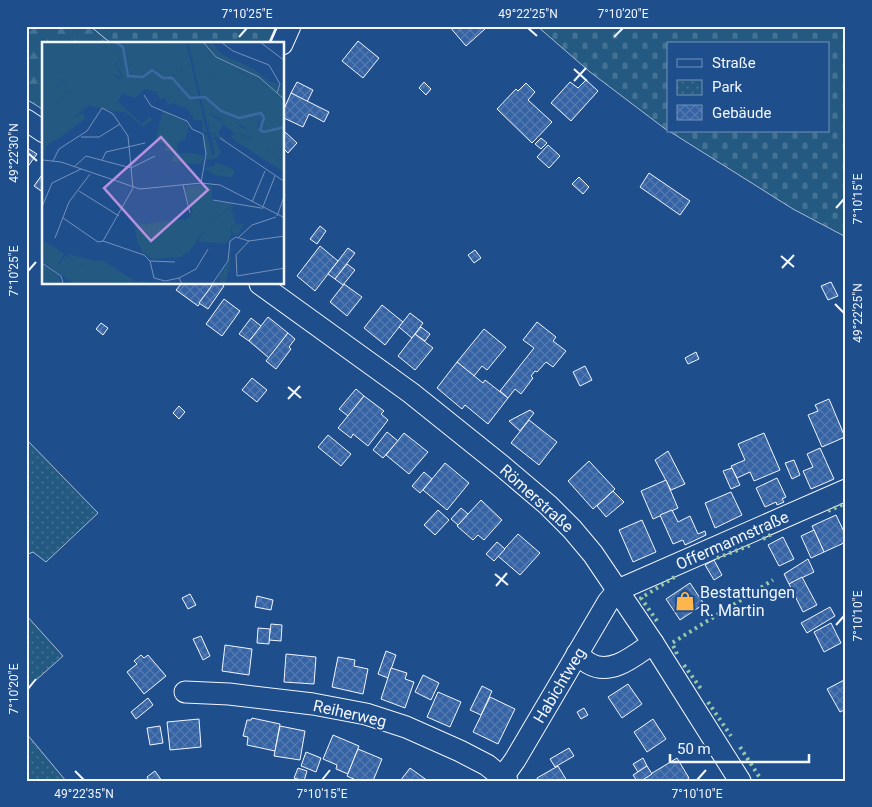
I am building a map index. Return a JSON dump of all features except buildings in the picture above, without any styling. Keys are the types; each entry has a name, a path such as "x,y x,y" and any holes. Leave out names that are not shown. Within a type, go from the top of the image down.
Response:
{"street":[{"path":"283,42 290,26"},
{"path":"26,120 42,131"},
{"name":"Römerstraße","path":"261,285 411,393 548,505 572,529 618,590 740,781"},
{"name":"Offermannstraße","path":"618,590 846,490"},
{"name":"Habichtweg","path":"503,779 608,602 618,590"},
{"path":"577,654 590,664 605,668 619,665 653,643"},
{"name":"Reiherweg","path":"185,692 229,694 313,704 366,714 406,727 460,751 487,765 503,779"}],"green space":[{"path":"26,26 90,26 110,42 42,42 42,109 26,99"},
{"path":"90,26 277,26 270,42 110,42"},
{"path":"537,26 846,26 846,237 793,209 671,132 830,132 830,42 667,42 667,130 590,72"},
{"path":"26,439 98,513 46,562 33,552 26,555"},
{"path":"26,615 63,656 26,689 26,650 29,648 26,644"},
{"path":"26,733 66,781 26,781"}],"hedge":[{"path":"828,511 846,503"},
{"path":"763,539 772,534"},
{"path":"717,558 751,545"},
{"path":"657,621 641,598 676,576"},
{"path":"677,654 672,643 773,580"},
{"path":"684,665 701,689"},
{"path":"708,702 731,736"},
{"path":"740,747 762,781"}],"wall":[{"path":"270,42 277,26"}],"place":[{"name":"Bestattungen R. Martin","path":"685,601"}]}
